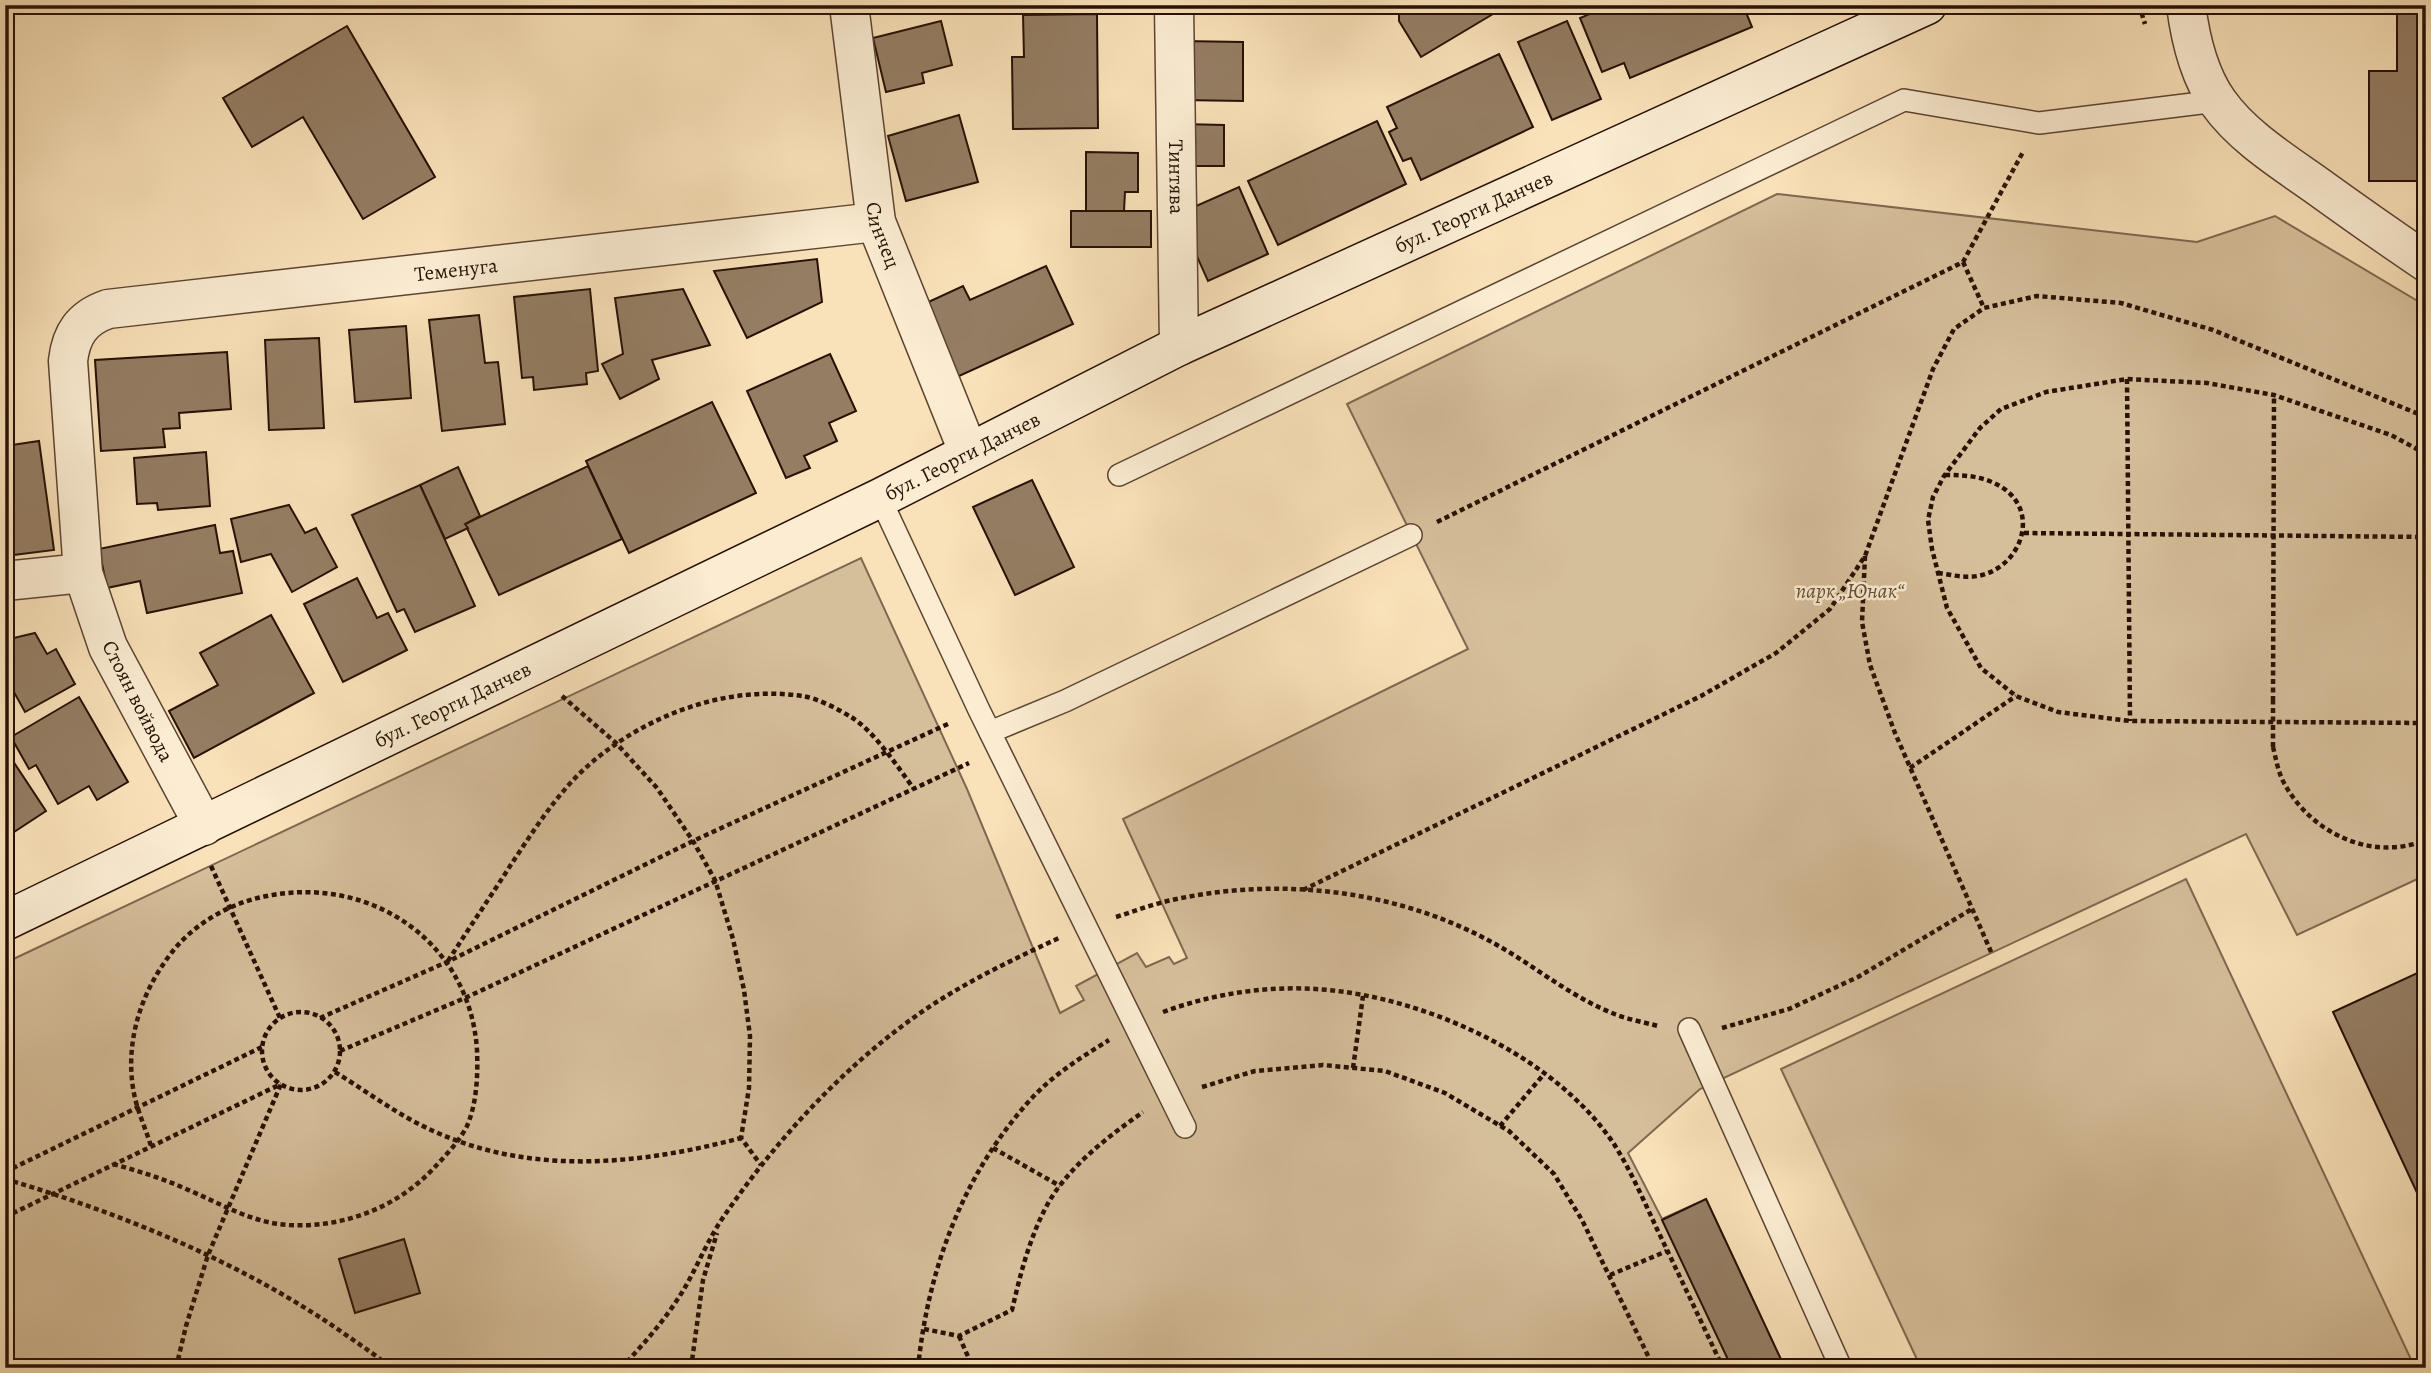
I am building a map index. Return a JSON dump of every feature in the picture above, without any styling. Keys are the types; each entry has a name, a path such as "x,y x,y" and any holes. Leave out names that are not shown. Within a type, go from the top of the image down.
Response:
{"street":[{"name":"Синчец","path":"849,5 876,222 968,452"},
{"name":"Тинтява","path":"1174,5 1179,346"},
{"name":"бул. Георги Данчев","path":"5,921 880,498 1179,346 1927,5"},
{"path":"2186,5 2194,45 2217,101 2237,123 2264,148 2426,262"},
{"name":"Теменуга","path":"68,361 74,333 94,314 108,309 876,222"},
{"name":"Стоян войвода","path":"68,361 83,573 108,647 198,829"},
{"path":"5,581 83,573"}],"lane":[{"path":"1119,475 1904,100 2039,123 2217,101"},
{"path":"880,498 979,709 1185,1127"},
{"path":"995,741 1065,701 1411,535"},
{"path":"1689,1029 1841,1368"}],"path":[{"path":"1411,535 1964,262 2039,123"},
{"path":"1964,262 1984,308"},
{"path":"1302,890 1701,695 1776,653 1830,609 1865,556 1933,369 1954,329 1984,308 2037,296 2121,303 2213,330 2426,417"},
{"path":"2127,379 2130,721"},
{"path":"2426,454 2391,435 2274,395 2207,383 2127,379 2046,392 2001,409 1980,428 1944,475 1933,497 1928,520 1947,608 1981,668 2016,696 2057,712 2130,721 2426,723"},
{"path":"2274,395 2273,747 2284,783 2305,814 2336,836 2373,847 2411,846 2426,840"},
{"path":"1938,573 1968,577 1993,571 2008,561 2018,548 2024,533 2020,509 2003,488 1969,475 1944,475"},
{"path":"2024,533 2426,537"},
{"path":"1865,556 1862,622 1870,665 1910,768 1992,954"},
{"path":"531,667 616,743 657,788 693,841 715,880 741,977 750,1037 750,1088 741,1138 761,1165"},
{"path":"447,962 539,822 578,775 616,743 643,727 694,705 755,694 805,696 853,718 887,752 914,789"},
{"path":"1910,768 2016,696"},
{"path":"320,1017 447,962 693,841 979,709"},
{"path":"340,1051 466,998 914,789 995,741"},
{"path":"198,829 281,1018"},
{"path":"621,1368 646,1342 681,1294 720,1222 761,1165 802,1118 866,1055 932,1005 1001,965 1086,926 1172,900 1255,888 1348,892 1427,912 1497,945 1558,985 1612,1013 1663,1027 1717,1029 1788,1009 1858,977 1972,909"},
{"path":"113,1164 165,1180 258,1220 289,1225 326,1223 369,1213 400,1198 422,1180 456,1141 467,1126 475,1097 478,1067 476,1036 466,998 447,962 414,929 391,913 339,894 284,892 231,907 203,923 180,943 159,968 145,996 135,1026 131,1058 133,1089 151,1146"},
{"path":"1158,1013 1196,1000 1251,991 1296,989 1345,992 1405,1006 1472,1030 1525,1059 1576,1100 1614,1144 1723,1368"},
{"path":"1353,1068 1363,996"},
{"path":"303,1012 320,1017 336,1032 340,1051 335,1072 326,1082 314,1089 300,1091 287,1088 267,1071 262,1060 265,1036 271,1025 292,1013 303,1012"},
{"path":"918,1368 927,1306 958,1209 999,1138 1033,1097 1084,1056 1115,1036"},
{"path":"5,1172 262,1047"},
{"path":"1195,1088 1255,1072 1323,1065 1385,1071 1445,1093 1509,1131 1554,1174 1582,1220 1654,1368"},
{"path":"335,1072 428,1129 500,1155 559,1162 625,1160 688,1152 741,1138"},
{"path":"1500,1126 1544,1074"},
{"path":"5,1217 281,1084"},
{"path":"176,1368 208,1255 281,1084"},
{"path":"924,1329 959,1336 1012,1310 1024,1260 1044,1209 1060,1186 1091,1152 1151,1106"},
{"path":"993,1149 1060,1186"},
{"path":"5,1179 54,1193 140,1225 208,1255 300,1303 391,1368"},
{"path":"691,1368 702,1280 720,1222"},
{"path":"1610,1275 1667,1251"},
{"path":"959,1336 973,1368"}],"green space":[{"name":"парк „Юнак“","path":"1777,194 2197,242 2275,216 2426,306 2426,875 2297,935 2246,834 1700,1089 1628,1153 1662,1219 1706,1199 1785,1368 5,1368 5,963 861,558 967,789 1060,1013 1084,1000 1076,986 1137,953 1146,967 1169,957 1174,964 1187,958 1123,819 1468,649 1347,404"},
{"path":"2186,879 2415,1368 1921,1368 1781,1069"}],"building":[{"path":"1199,5 1269,6 1237,6 1238,12 1199,12"},
{"path":"1399,5 1498,5 1498,11 1421,57 1399,21"},
{"path":"1611,5 1743,5 1752,27 1630,78 1624,63 1602,72 1580,18"},
{"path":"2397,5 2426,5 2426,181 2369,181 2369,71 2397,71"},
{"path":"1097,14 1098,128 1013,129 1012,57 1024,57 1023,15"},
{"path":"941,21 952,65 922,73 924,83 886,92 873,38"},
{"path":"1567,21 1601,99 1552,120 1518,42"},
{"path":"347,26 435,177 363,219 303,117 252,147 223,98"},
{"path":"1181,41 1243,42 1243,101 1181,100"},
{"path":"1499,54 1533,127 1421,180 1411,158 1403,161 1389,132 1397,128 1387,107"},
{"path":"959,115 978,182 906,201 888,136"},
{"path":"1377,121 1406,184 1278,245 1248,181"},
{"path":"1181,124 1224,125 1224,166 1181,166"},
{"path":"1086,152 1138,153 1138,192 1125,192 1124,211 1086,211"},
{"path":"1239,187 1268,254 1208,281 1178,214"},
{"path":"1071,211 1151,211 1151,247 1071,247"},
{"path":"817,259 822,302 747,338 714,271"},
{"path":"1046,266 1073,324 957,377 924,304 963,286 970,300"},
{"path":"590,289 598,371 586,373 587,384 534,390 533,377 522,378 514,297"},
{"path":"683,289 710,345 652,360 659,379 620,399 602,364 623,354 615,298"},
{"path":"479,315 485,363 498,362 505,424 442,431 429,320"},
{"path":"406,326 411,398 355,402 349,330"},
{"path":"319,338 324,428 269,430 265,340"},
{"path":"227,352 231,409 179,413 180,428 163,429 165,447 101,451 95,360"},
{"path":"830,354 856,411 829,423 837,441 804,456 810,468 786,478 747,391"},
{"path":"712,402 756,493 629,553 586,461"},
{"path":"39,441 54,550 5,556 5,446"},
{"path":"206,452 210,506 158,510 157,503 137,504 134,458"},
{"path":"588,466 622,539 499,595 465,524"},
{"path":"458,467 480,516 465,524 468,528 445,539 420,485"},
{"path":"1032,480 1074,567 1015,595 973,507"},
{"path":"420,485 475,606 415,632 404,609 397,612 352,515"},
{"path":"289,505 305,533 316,528 337,567 292,592 271,554 241,562 231,519"},
{"path":"215,525 220,553 233,551 242,593 147,613 140,581 107,588 99,549"},
{"path":"357,578 377,618 388,613 407,650 343,682 304,604"},
{"path":"271,615 314,693 194,758 169,711 218,685 200,653"},
{"path":"35,633 47,654 56,649 75,684 25,712 5,676 5,640"},
{"path":"79,697 128,782 97,800 89,786 58,804 36,765 29,769 11,737"},
{"path":"7,752 46,811 5,838 5,753"},
{"path":"2426,969 2426,1212 2333,1012"},
{"path":"1706,1199 1785,1368 1732,1368 1662,1220"},
{"path":"404,1239 420,1293 355,1313 339,1259"}]}
